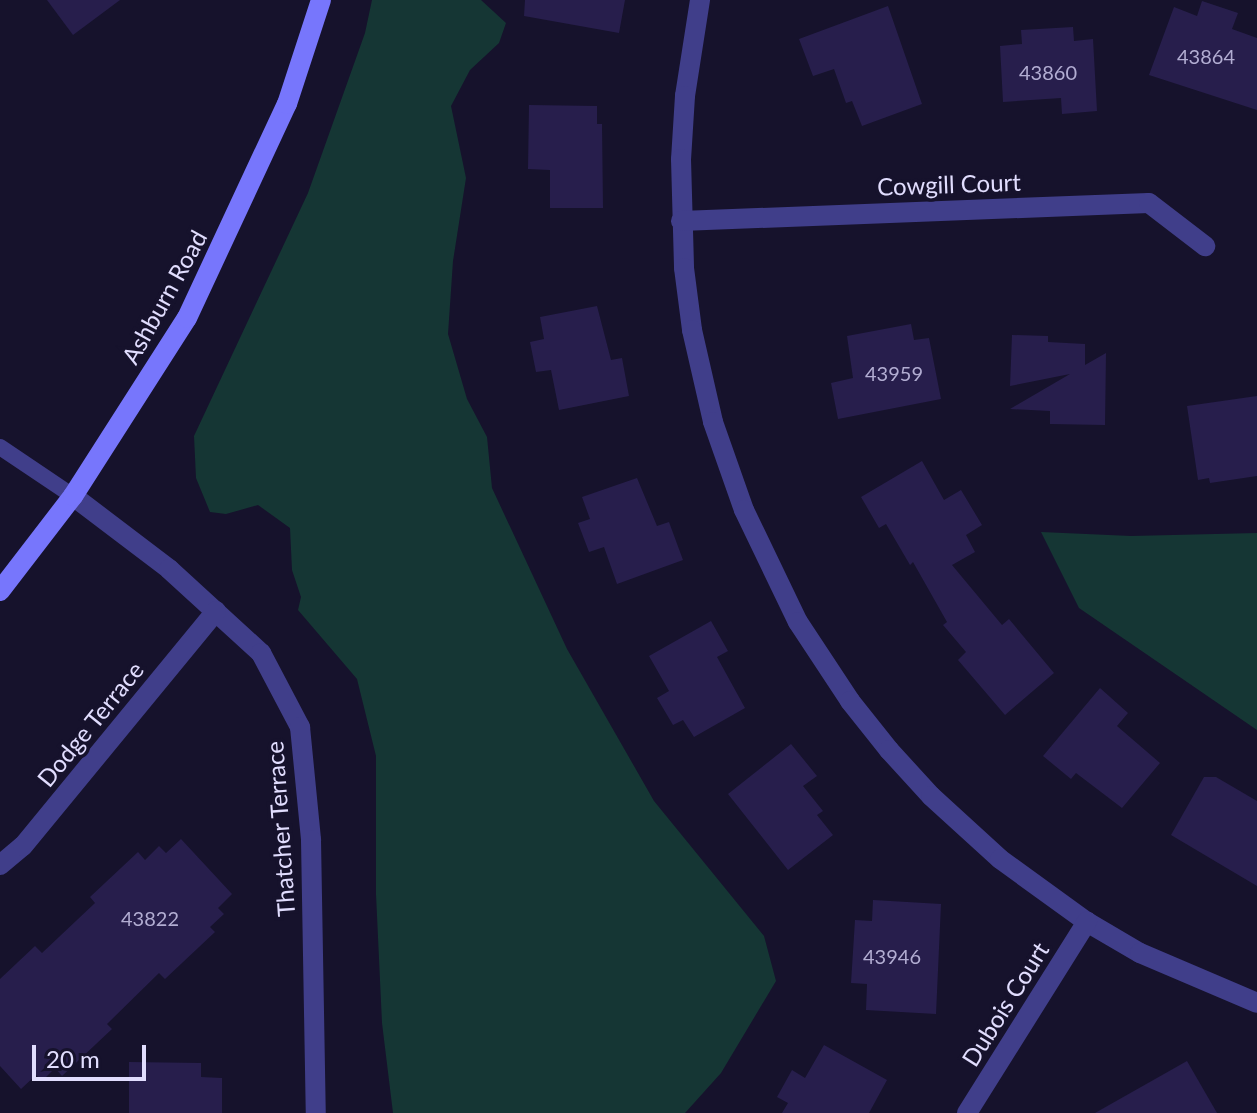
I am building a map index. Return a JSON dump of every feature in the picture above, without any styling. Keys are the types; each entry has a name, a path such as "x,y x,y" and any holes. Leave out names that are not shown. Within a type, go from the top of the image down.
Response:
{"main road":[{"name":"Ashburn Road","path":"0,591 73,496 187,318 287,104 321,0"}],"street":[{"path":"700,0 685,96 681,221 692,330 713,422 744,510 798,622 850,701 931,796 1000,859 1087,922 1202,982 1257,1003"},
{"name":"Cowgill Court","path":"681,221 1149,203 1205,246"},
{"name":"Thatcher Terrace","path":"73,496 169,569 261,653 300,727 311,840 316,1113"},
{"name":"Dodge Terrace","path":"0,865 23,846 216,611"},
{"name":"Dubois Court","path":"967,1113 1087,922"}],"lane":[{"path":"0,447 73,496"}],"green space":[{"path":"372,0 481,0 506,23 499,43 470,70 451,106 466,178 453,261 448,334 467,399 487,437 492,488 567,649 654,801 764,936 776,981 721,1073 685,1113 393,1113 382,1023 376,894 376,756 357,679 298,610 301,597 292,570 290,528 258,505 226,514 210,512 196,478 194,436 308,193 365,33"},
{"path":"1041,532 1131,536 1257,533 1257,730 1079,608"}],"building":[{"path":"47,0 120,0 73,35"},
{"path":"525,0 625,0 619,33 524,16"},
{"path":"1202,1 1238,13 1232,29 1257,38 1257,110 1149,75 1174,7 1197,16"},
{"path":"888,6 922,104 862,126 852,101 846,103 834,69 813,76 799,39"},
{"path":"1073,27 1074,41 1093,39 1097,111 1062,114 1061,98 1003,102 1000,46 1022,44 1021,30"},
{"path":"529,105 597,106 597,124 602,124 603,208 550,208 550,170 528,169"},
{"path":"597,306 611,360 622,358 629,396 559,410 551,370 536,372 530,342 544,339 540,317"},
{"path":"911,324 914,340 929,338 941,399 838,419 831,383 853,378 847,336"},
{"path":"1012,335 1048,336 1048,342 1085,344 1085,365 1106,353 1105,425 1050,424 1050,411 1010,409 1070,374 1010,386"},
{"path":"1257,396 1257,476 1210,483 1209,478 1198,480 1187,406"},
{"path":"922,461 944,500 961,490 982,525 966,535 975,552 952,565 1002,625 1009,619 1054,673 1005,715 958,660 966,652 943,625 947,622 913,562 910,565 886,524 879,528 861,497"},
{"path":"637,478 657,526 669,522 683,560 617,584 604,547 589,552 578,523 590,519 582,497"},
{"path":"711,621 728,651 717,657 745,708 694,737 683,720 673,725 657,698 669,691 649,656"},
{"path":"1100,688 1128,713 1117,726 1160,763 1122,808 1076,773 1071,779 1043,756"},
{"path":"791,744 817,776 803,786 823,811 817,815 833,835 788,870 728,794"},
{"path":"1204,777 1216,777 1257,801 1257,886 1171,835"},
{"path":"181,839 232,894 218,908 224,914 210,927 215,932 165,979 159,973 107,1024 112,1029 62,1076 55,1068 42,1081 36,1075 21,1089 0,1066 0,979 35,946 42,953 95,903 90,897 138,852 145,860 159,846 166,853"},
{"path":"873,900 941,904 936,1014 866,1010 867,984 851,983 855,920 872,921"},
{"path":"824,1045 887,1080 869,1113 782,1113 788,1103 777,1097 792,1070 805,1078"},
{"path":"1187,1061 1217,1113 1095,1113"},
{"path":"129,1062 201,1063 201,1077 222,1078 222,1113 129,1113"}]}
